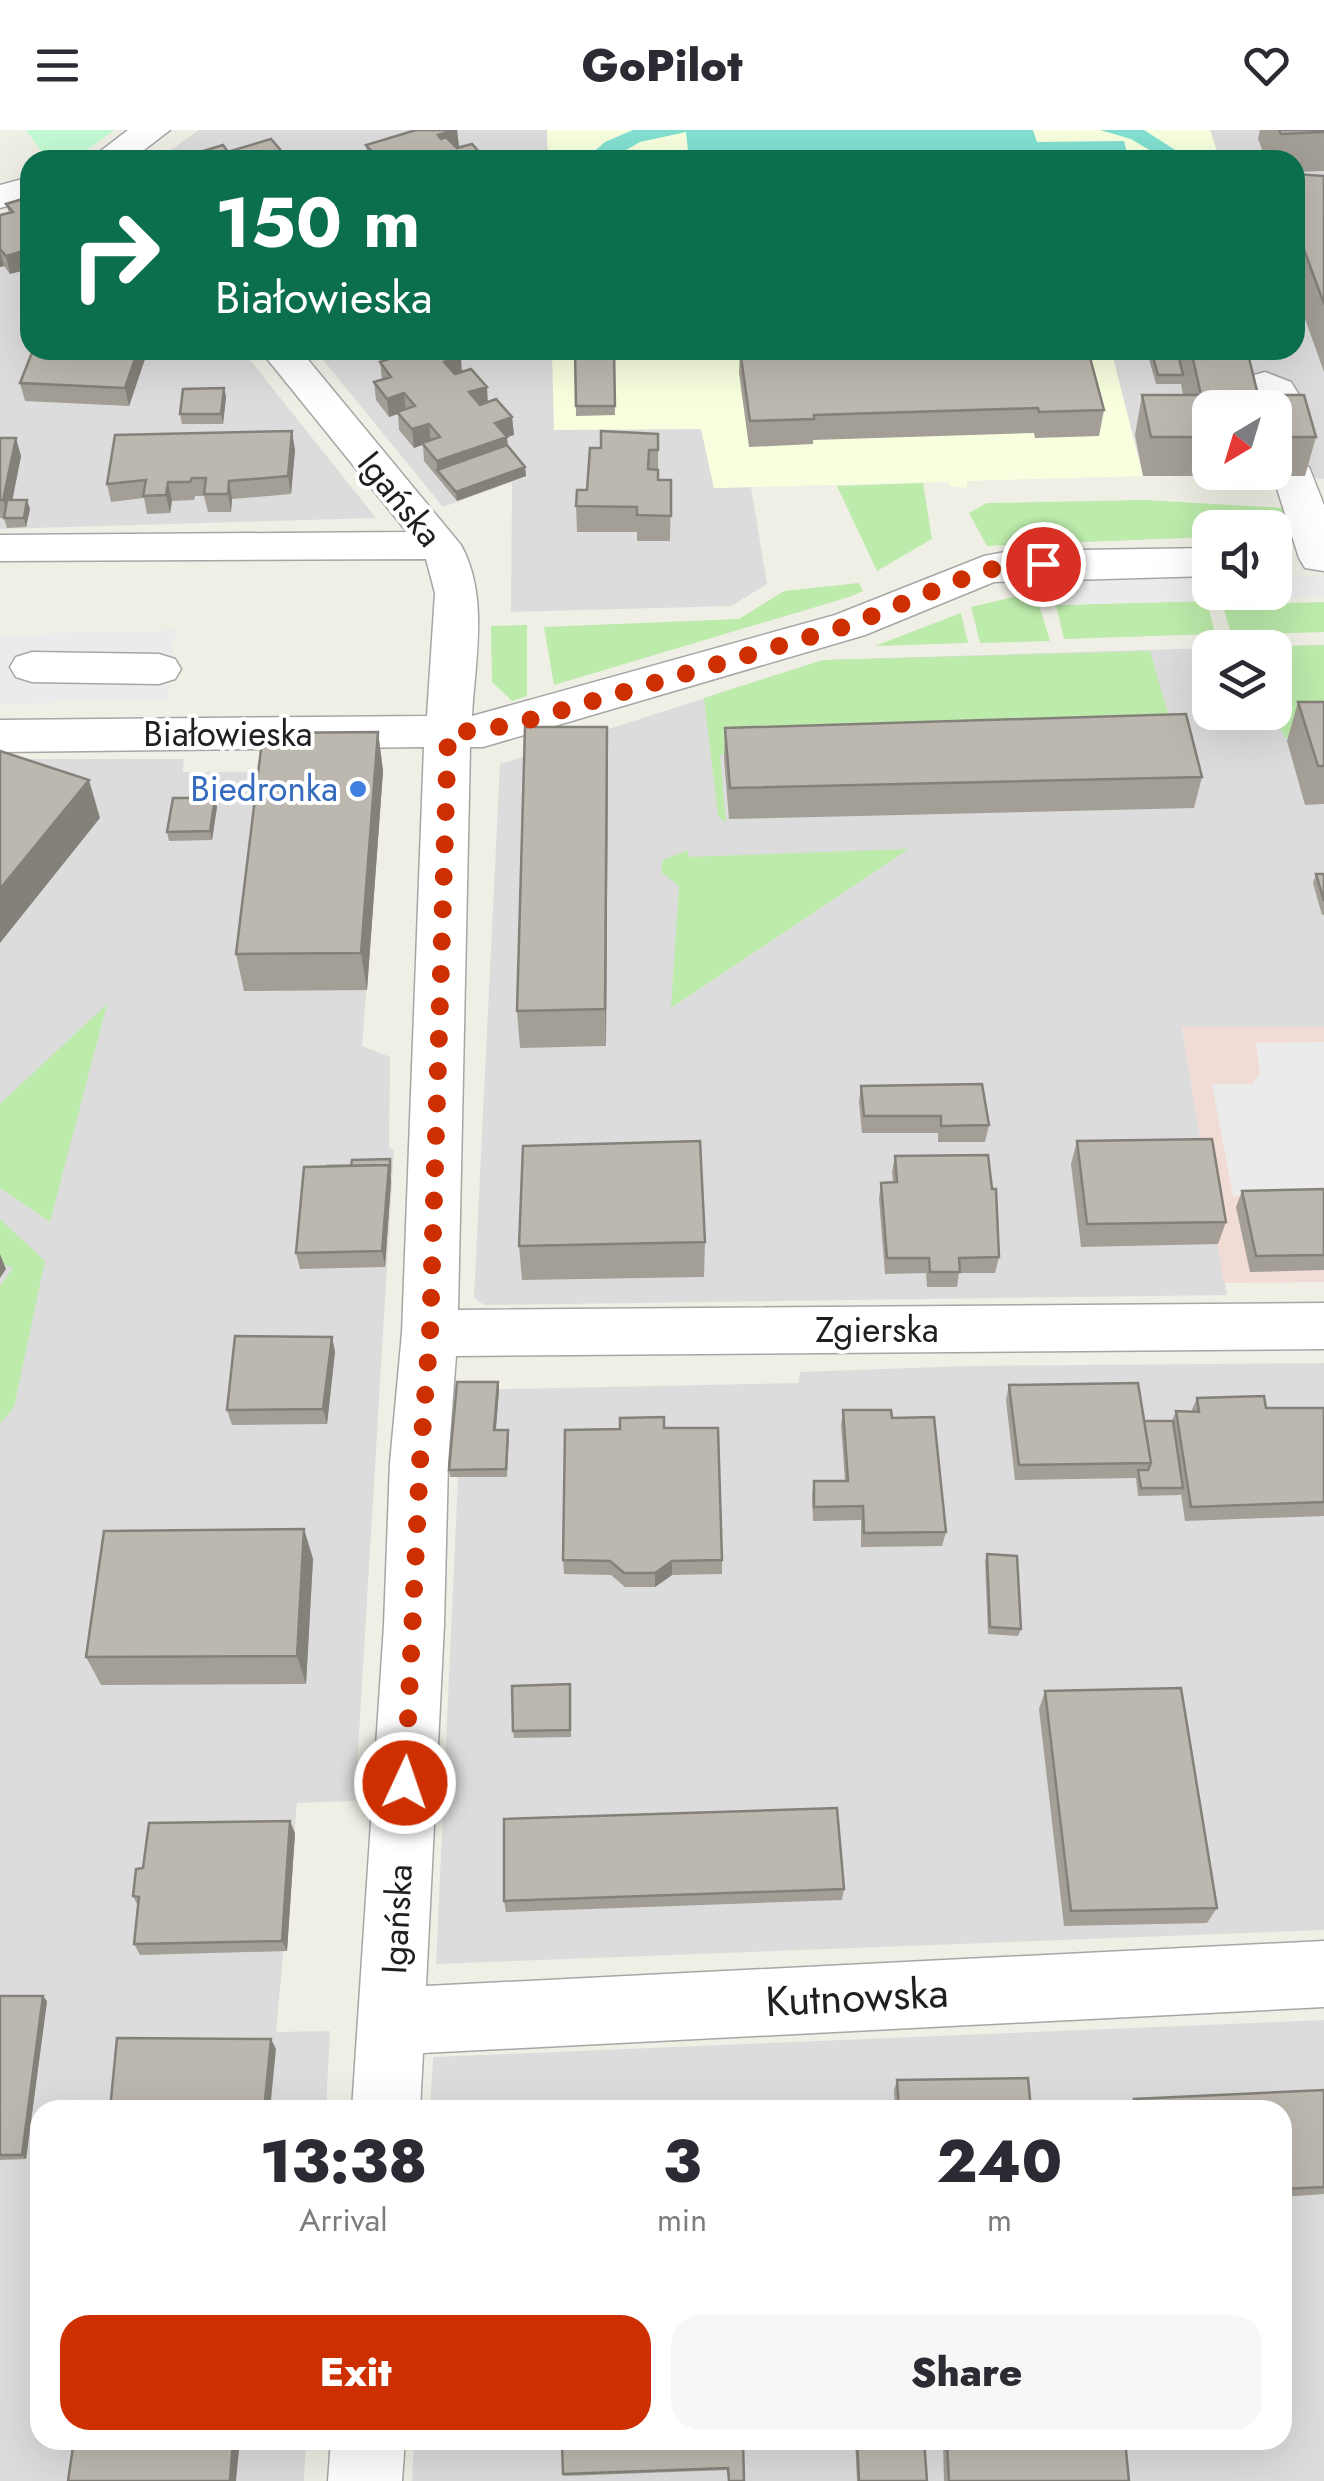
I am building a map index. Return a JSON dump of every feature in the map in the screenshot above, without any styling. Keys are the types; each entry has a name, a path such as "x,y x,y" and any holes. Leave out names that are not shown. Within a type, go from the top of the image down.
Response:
{"street":[{"path":"126,150 152,130"},
{"name":"Igańska","path":"287,360 440,546 453,569 458,593 448,734 430,1333 386,2100"},
{"path":"1265,384 1276,390"},
{"path":"1292,559 1322,558 1294,476"},
{"path":"0,548 440,546"},
{"name":"Białowieska","path":"11,735 448,734 512,725 850,625 984,570 1010,565 1192,562"},
{"path":"11,735 16,668 160,668"},
{"name":"Zgierska","path":"430,1333 1324,1326"},
{"name":"Kutnowska","path":"390,2021 1324,1974"},
{"path":"365,2481 367,2450"}],"shaded area":[{"path":"199,130 547,130 548,150 171,150"},
{"path":"547,130 1210,130 1217,150 548,150"},
{"path":"633,130 1033,130 1037,142 1124,141 1126,150 688,150 686,132 640,142 626,150 596,150"},
{"path":"1100,130 1144,130 1175,150 1149,150 1131,139"},
{"path":"1210,130 1324,130 1324,479 1292,477 1292,390 1192,390 1192,476 1143,476 1114,360 1305,360 1305,150 1217,150"},
{"path":"20,209 20,360 250,360 376,518 0,529 0,215"},
{"path":"323,360 552,360 555,430 701,428 714,488 751,487 767,584 731,606 511,612 512,482 443,507"},
{"path":"552,360 1114,360 1143,476 967,481 967,488 950,486 948,482 714,488 701,429 554,430"},
{"path":"1324,575 1324,597 1292,598 1292,576"},
{"path":"1192,579 1192,601 1056,605 1052,587 1045,583"},
{"path":"176,630 167,699 0,704 0,635"},
{"path":"1324,645 1324,1027 1182,1028 1227,1295 484,1305 474,1298 500,764 823,660 1192,649 1192,730 1292,730 1292,646"},
{"path":"0,759 184,759 183,772 383,771 362,1046 390,1057 389,1148 394,1150 355,1801 297,1803 276,2032 330,2031 327,2100 30,2100 30,2450 306,2450 304,2481 0,2481"},
{"path":"1182,1027 1324,1027 1324,1282 1224,1283"},
{"path":"1324,1042 1324,1194 1233,1196 1212,1084 1252,1084 1260,1074 1256,1043"},
{"path":"1324,1363 1324,1930 436,1964 458,1478 458,1390 798,1383 800,1372 967,1366"},
{"path":"1324,2020 1324,2481 412,2481 414,2450 1292,2450 1292,2100 431,2100 433,2057"}],"green space":[{"path":"26,130 115,130 87,150 41,150"},
{"path":"923,483 932,539 877,571 837,486"},
{"path":"1144,500 1286,510 1192,510 1192,538 987,546 969,513 987,503"},
{"path":"859,583 863,591 849,597 554,685 544,627 739,619 784,591"},
{"path":"1026,594 1037,599 1050,641 980,643 971,607"},
{"path":"1192,601 1192,610 1209,610 1214,630 1192,630 1192,635 1064,639 1056,605"},
{"path":"1324,602 1324,632 1230,630 1224,610 1292,610 1292,603"},
{"path":"961,613 968,643 875,646"},
{"path":"527,625 527,696 512,701 492,682 491,626"},
{"path":"1324,645 1324,737 1286,738 1281,730 1292,730 1292,646"},
{"path":"1150,651 1176,741 720,755 726,823 718,816 704,698 823,660"},
{"path":"909,849 671,1008 679,886 661,872 663,860 688,850 688,857"},
{"path":"107,1004 50,1222 0,1188 0,1104"},
{"path":"0,1219 45,1261 14,1407 0,1424 0,1286 13,1268 0,1262"}],"building":[{"path":"416,130 454,130 438,135 457,148 472,144 477,150 371,150 366,145"},
{"path":"1279,130 1324,130 1324,132 1281,134"},
{"path":"271,139 281,150 234,150"},
{"path":"1305,175 1324,176 1324,304 1305,252"},
{"path":"20,200 20,252 6,256 0,249 0,215 13,212 6,204"},
{"path":"29,360 135,360 125,388 20,383"},
{"path":"451,360 444,362 455,374 471,369 487,387 469,392 480,405 496,399 512,417 495,423 507,437 437,461 422,443 440,437 429,424 412,429 397,412 415,406 404,393 387,399 374,382 391,377 380,362"},
{"path":"575,360 614,360 615,406 576,406"},
{"path":"741,360 1091,360 1104,410 1039,412 1038,408 814,415 814,419 750,421"},
{"path":"1154,360 1179,360 1183,375 1158,375"},
{"path":"1193,360 1249,360 1257,390 1200,390"},
{"path":"224,388 221,414 180,414 183,389"},
{"path":"1142,395 1192,395 1192,437 1151,437"},
{"path":"1292,395 1304,395 1316,437 1292,437"},
{"path":"292,431 288,476 229,481 228,494 204,494 206,478 168,482 166,495 143,496 146,480 107,484 115,435"},
{"path":"601,431 658,434 658,450 649,450 648,469 658,470 658,480 671,480 671,516 637,515 637,507 576,506 577,490 587,490 590,448 601,448"},
{"path":"0,438 16,438 3,500 0,500"},
{"path":"507,445 525,467 456,492 437,470"},
{"path":"7,500 27,500 24,518 4,518"},
{"path":"1298,702 1324,702 1324,766 1318,766"},
{"path":"1186,714 1202,777 730,788 725,728"},
{"path":"525,727 607,727 605,1009 517,1011"},
{"path":"378,732 361,953 236,954 263,733"},
{"path":"0,751 89,780 0,889"},
{"path":"173,798 215,798 210,831 167,832"},
{"path":"1316,874 1324,874 1324,901"},
{"path":"982,1084 989,1125 941,1126 941,1116 864,1116 861,1086"},
{"path":"1212,1139 1226,1222 1087,1224 1077,1141"},
{"path":"700,1141 705,1242 519,1246 523,1146"},
{"path":"988,1155 992,1189 996,1189 999,1257 959,1258 960,1272 930,1272 929,1258 887,1258 881,1183 897,1182 895,1156"},
{"path":"390,1159 390,1173 389,1165 351,1166 352,1160"},
{"path":"389,1165 382,1251 296,1253 304,1167"},
{"path":"1324,1189 1324,1255 1256,1256 1242,1191"},
{"path":"235,1336 332,1337 323,1409 227,1410"},
{"path":"457,1382 498,1382 494,1430 508,1430 506,1469 449,1470"},
{"path":"1138,1383 1151,1463 1019,1465 1009,1385"},
{"path":"1264,1396 1266,1408 1324,1408 1324,1502 1191,1507 1176,1411 1199,1412 1197,1398"},
{"path":"843,1410 891,1410 892,1418 934,1417 946,1532 864,1533 863,1506 814,1507 814,1481 848,1481"},
{"path":"664,1417 664,1428 718,1428 722,1560 672,1561 655,1573 624,1573 610,1561 563,1560 565,1430 620,1429 620,1418"},
{"path":"1144,1421 1173,1421 1183,1488 1141,1488 1138,1470 1148,1470 1151,1463"},
{"path":"304,1529 297,1656 86,1657 104,1531"},
{"path":"987,1554 1017,1556 1021,1629 990,1627"},
{"path":"570,1684 570,1730 513,1731 512,1686"},
{"path":"1181,1688 1217,1908 1071,1911 1045,1691"},
{"path":"837,1808 844,1889 504,1901 504,1819"},
{"path":"290,1821 282,1941 134,1944 139,1897 133,1896 136,1869 143,1868 149,1823"},
{"path":"0,1996 43,1996 22,2155 0,2155"},
{"path":"117,2038 271,2039 265,2100 111,2100"},
{"path":"1028,2078 1030,2100 898,2100 897,2080"},
{"path":"1324,2090 1324,2187 1292,2189 1292,2100 1134,2099"},
{"path":"73,2450 232,2450 230,2481 68,2481"},
{"path":"562,2450 743,2450 744,2481 729,2481 728,2468 563,2474"},
{"path":"857,2450 925,2450 927,2481 859,2481"},
{"path":"947,2450 1126,2450 1129,2481 949,2481"}],"place":[{"name":"Biedronka","path":"358,789"}],"route":[{"path":"405,1783 430,1333 448,734 512,725 850,625 984,570 1043,564"}]}
